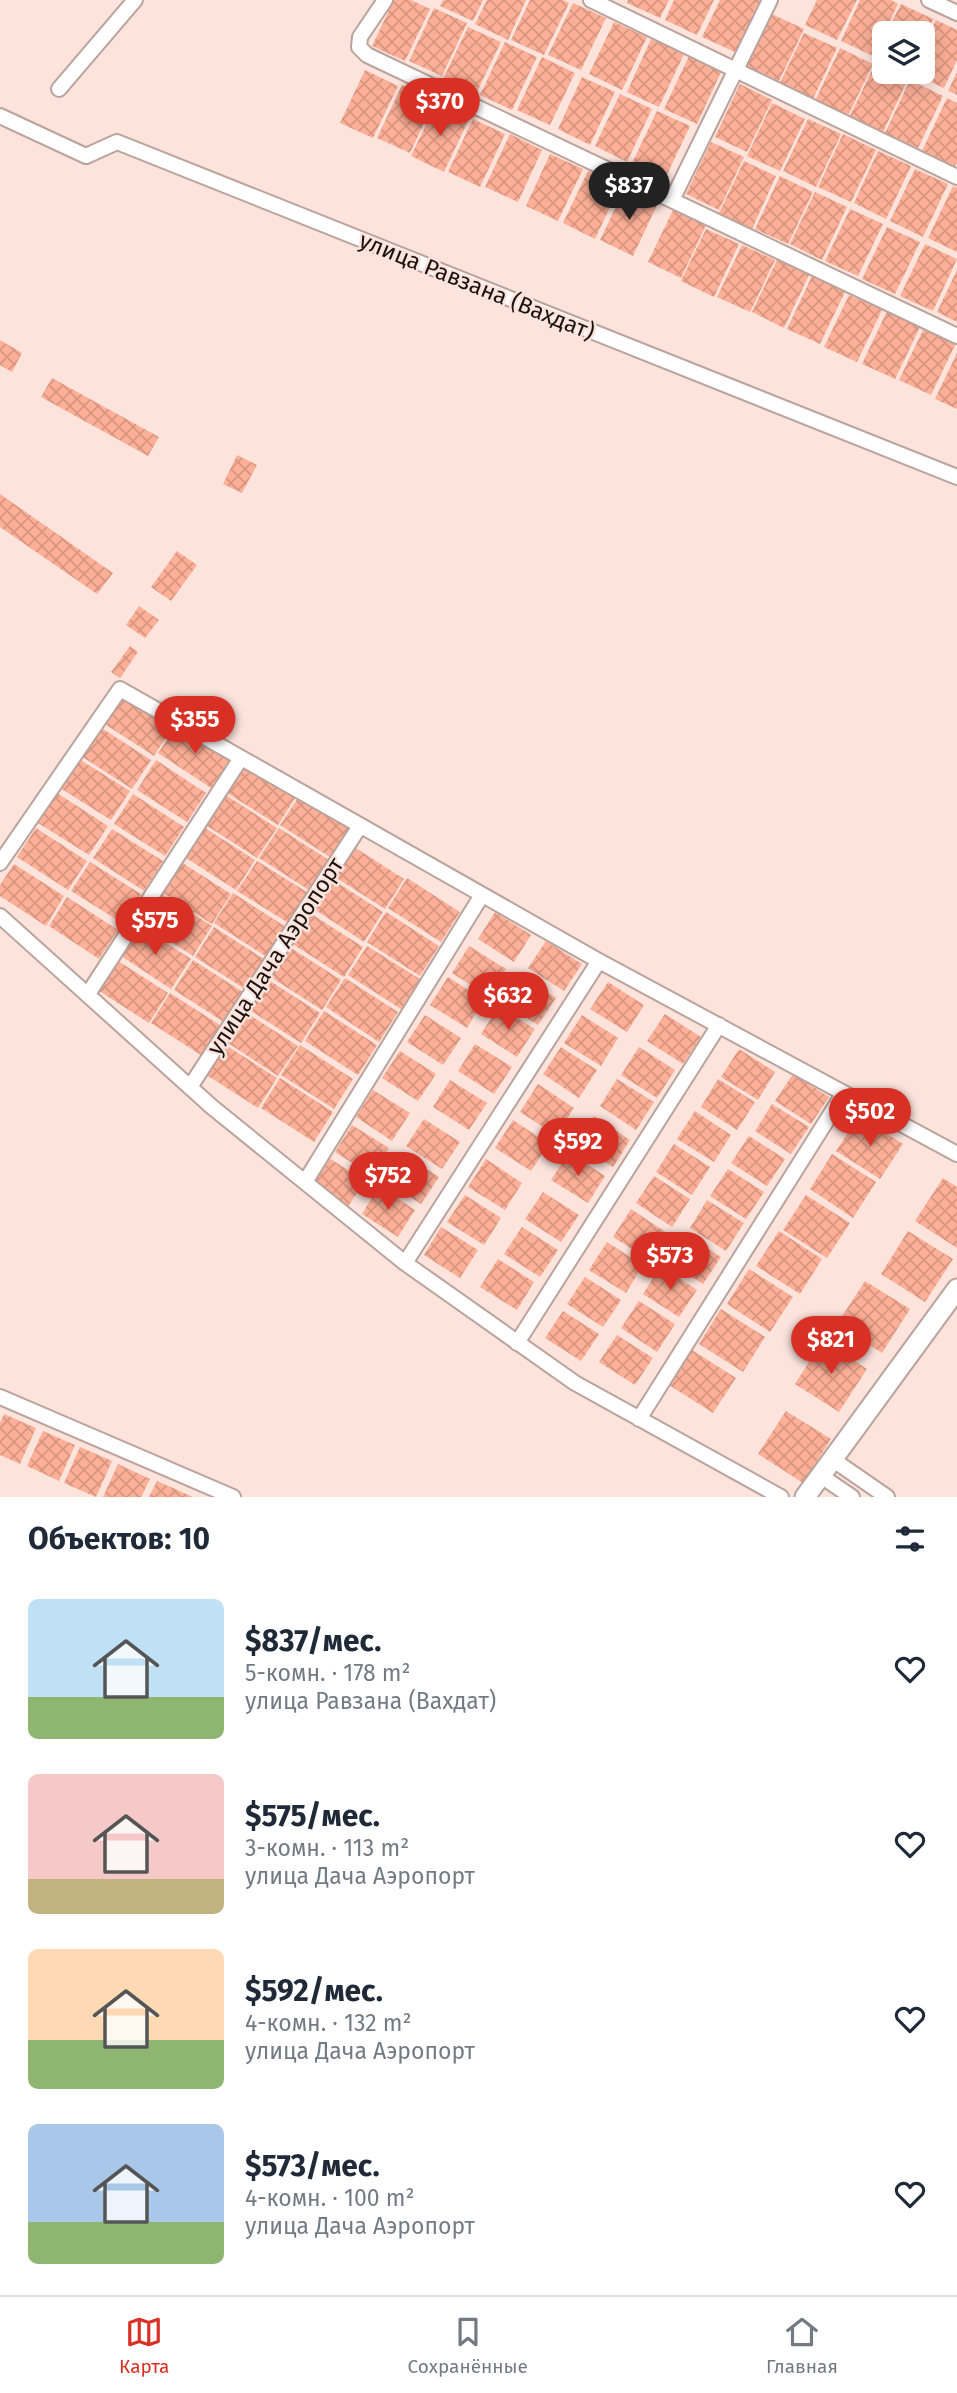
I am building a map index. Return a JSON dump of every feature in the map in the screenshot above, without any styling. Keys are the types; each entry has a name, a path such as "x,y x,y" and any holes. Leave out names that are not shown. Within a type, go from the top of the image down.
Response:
{"main road":[{"path":"805,1497 957,1289"}],"street":[{"path":"59,89 135,0"},
{"path":"385,0 360,37 359,47 367,55 957,336"},
{"path":"591,0 957,177"},
{"path":"672,200 770,0"},
{"path":"929,0 957,13"},
{"name":"улица Равзана (Вахдат)","path":"0,116 86,156 117,142 957,477"},
{"path":"0,863 120,689 600,961 957,1154"},
{"path":"88,994 241,758"},
{"name":"улица Дача Аэропорт","path":"190,1087 360,826"},
{"path":"305,1182 482,895"},
{"path":"0,916 190,1087 405,1263 575,1383 781,1497"},
{"path":"405,1263 600,961"},
{"path":"517,1342 719,1026"},
{"path":"639,1419 844,1093"},
{"path":"0,1397 233,1497"},
{"path":"832,1459 887,1497"},
{"path":"821,1476 852,1497"}],"building":[{"path":"394,0 411,0 430,9 405,61 372,46"},
{"path":"443,0 483,0 473,21 440,6"},
{"path":"487,0 526,0 508,40 475,24"},
{"path":"530,0 563,0 569,3 544,55 511,40"},
{"path":"628,0 669,0 660,18 627,3"},
{"path":"674,0 714,0 697,35 665,20"},
{"path":"720,0 760,0 735,52 702,37"},
{"path":"817,0 857,0 837,40 805,25"},
{"path":"860,0 891,0 898,4 890,21 872,21 872,56 841,41"},
{"path":"573,3 606,18 581,70 548,55"},
{"path":"901,4 933,19 932,21 892,21"},
{"path":"434,8 467,23 442,76 409,61"},
{"path":"772,14 804,29 779,81 747,66"},
{"path":"936,20 957,30 957,60 944,88 935,84"},
{"path":"614,22 647,37 622,90 589,74"},
{"path":"468,27 501,42 476,94 443,79"},
{"path":"804,33 837,48 812,101 779,85"},
{"path":"651,39 684,54 659,107 627,92"},
{"path":"505,42 537,57 512,110 480,95"},
{"path":"840,48 872,64 848,116 815,101"},
{"path":"689,56 721,72 697,124 664,109"},
{"path":"542,57 575,73 550,125 517,110"},
{"path":"365,70 398,86 373,138 340,123"},
{"path":"872,70 872,84 906,84 883,132 850,116"},
{"path":"957,72 957,95 948,91"},
{"path":"582,77 615,92 590,145 558,129"},
{"path":"740,84 772,100 747,152 715,137"},
{"path":"908,84 918,84 943,96 918,148 885,133"},
{"path":"402,85 435,100 410,153 377,138"},
{"path":"620,94 652,109 627,162 595,146"},
{"path":"947,98 957,103 955,166 922,151"},
{"path":"772,103 805,119 780,171 747,156"},
{"path":"436,104 469,119 444,172 411,156"},
{"path":"657,111 690,126 665,179 632,163"},
{"path":"473,119 505,134 480,187 448,172"},
{"path":"808,119 841,134 816,187 783,171"},
{"path":"510,134 542,150 518,202 485,187"},
{"path":"843,134 876,150 851,202 818,187"},
{"path":"711,142 744,157 719,210 686,194"},
{"path":"878,151 911,166 886,219 854,203"},
{"path":"550,154 583,169 558,221 526,206"},
{"path":"744,161 776,176 752,229 719,213"},
{"path":"915,169 948,184 923,237 890,221"},
{"path":"588,171 620,186 595,239 563,223"},
{"path":"780,176 813,192 788,244 755,229"},
{"path":"953,186 957,188 957,252 928,238"},
{"path":"625,188 658,203 633,256 600,240"},
{"path":"815,192 847,207 822,260 790,244"},
{"path":"850,209 883,224 858,276 825,261"},
{"path":"673,210 706,225 681,278 648,262"},
{"path":"887,227 920,242 895,294 862,279"},
{"path":"706,229 739,244 714,297 681,281"},
{"path":"925,244 957,259 933,311 900,296"},
{"path":"742,245 775,260 750,312 717,297"},
{"path":"777,260 809,275 784,328 752,312"},
{"path":"957,270 957,322 937,312"},
{"path":"812,276 845,292 820,344 787,329"},
{"path":"849,295 882,310 857,362 824,347"},
{"path":"887,311 920,327 895,379 862,364"},
{"path":"924,328 956,343 931,395 899,380"},
{"path":"0,340 22,353 12,372 0,365"},
{"path":"957,353 957,409 935,399"},
{"path":"52,378 159,437 148,456 41,397"},
{"path":"237,455 257,465 242,493 223,484"},
{"path":"0,494 113,573 97,594 0,527"},
{"path":"177,551 197,565 171,601 151,587"},
{"path":"139,606 159,620 145,638 126,625"},
{"path":"130,646 138,652 120,678 111,672"},
{"path":"122,694 173,726 154,756 103,723"},
{"path":"178,724 231,758 211,788 158,753"},
{"path":"100,727 151,760 132,789 81,756"},
{"path":"79,759 130,791 111,820 60,788"},
{"path":"156,760 206,793 187,822 137,790"},
{"path":"244,761 297,795 278,825 224,791"},
{"path":"57,793 108,826 89,855 38,823"},
{"path":"133,794 184,827 165,856 114,824"},
{"path":"224,794 277,828 257,858 204,824"},
{"path":"300,795 353,829 333,859 280,825"},
{"path":"202,826 255,860 236,890 183,856"},
{"path":"36,828 87,861 68,890 17,857"},
{"path":"279,828 332,862 312,892 259,858"},
{"path":"112,829 163,861 144,891 93,858"},
{"path":"351,845 404,879 385,909 332,875"},
{"path":"178,860 231,894 212,924 159,890"},
{"path":"257,861 310,894 290,924 237,891"},
{"path":"90,862 141,894 122,923 71,891"},
{"path":"14,864 64,896 46,926 0,896 0,885"},
{"path":"330,878 383,912 364,942 311,907"},
{"path":"407,878 460,912 441,942 388,908"},
{"path":"159,892 212,926 193,956 140,922"},
{"path":"233,893 286,927 267,957 214,923"},
{"path":"67,897 118,930 99,959 49,926"},
{"path":"386,912 439,946 420,976 367,942"},
{"path":"495,912 531,935 514,962 478,939"},
{"path":"310,913 363,947 344,977 291,943"},
{"path":"138,925 191,959 171,989 118,954"},
{"path":"214,927 267,961 248,991 195,957"},
{"path":"546,941 582,964 564,991 528,968"},
{"path":"288,946 341,980 322,1010 269,976"},
{"path":"367,946 420,979 401,1009 348,975"},
{"path":"469,946 506,969 488,996 452,973"},
{"path":"115,959 168,993 149,1023 96,989"},
{"path":"193,960 246,994 227,1024 174,990"},
{"path":"520,974 556,998 538,1025 502,1002"},
{"path":"448,977 484,1000 467,1028 430,1005"},
{"path":"345,978 398,1012 379,1042 326,1007"},
{"path":"267,979 320,1013 301,1043 248,1009"},
{"path":"608,982 644,1005 627,1032 590,1009"},
{"path":"170,993 223,1027 204,1057 151,1023"},
{"path":"499,1006 535,1029 517,1057 481,1034"},
{"path":"324,1011 377,1045 358,1075 305,1041"},
{"path":"245,1012 298,1046 278,1076 225,1041"},
{"path":"665,1014 701,1037 683,1064 647,1041"},
{"path":"425,1015 461,1038 443,1065 407,1042"},
{"path":"582,1015 618,1038 601,1066 564,1043"},
{"path":"224,1044 277,1078 258,1108 205,1074"},
{"path":"475,1044 512,1067 494,1094 458,1071"},
{"path":"300,1045 353,1079 334,1109 281,1075"},
{"path":"561,1047 597,1070 579,1098 543,1074"},
{"path":"639,1047 675,1070 657,1098 621,1075"},
{"path":"739,1049 775,1072 758,1100 721,1077"},
{"path":"400,1051 436,1074 418,1101 382,1078"},
{"path":"793,1074 829,1097 811,1124 775,1101"},
{"path":"280,1078 333,1112 314,1142 261,1108"},
{"path":"617,1079 654,1102 636,1130 600,1106"},
{"path":"718,1079 755,1102 737,1130 701,1107"},
{"path":"450,1080 487,1103 469,1130 433,1107"},
{"path":"538,1084 574,1108 556,1135 520,1112"},
{"path":"373,1090 410,1113 392,1141 356,1117"},
{"path":"772,1104 809,1127 791,1154 755,1131"},
{"path":"695,1111 731,1135 714,1162 677,1139"},
{"path":"594,1116 630,1140 613,1167 576,1144"},
{"path":"859,1116 903,1144 880,1179 836,1151"},
{"path":"424,1119 460,1142 442,1169 406,1146"},
{"path":"513,1120 549,1144 531,1171 495,1148"},
{"path":"352,1125 389,1148 371,1175 335,1152"},
{"path":"749,1136 785,1159 767,1186 731,1163"},
{"path":"674,1144 710,1167 692,1195 656,1172"},
{"path":"569,1152 605,1176 588,1203 551,1180"},
{"path":"403,1154 439,1177 421,1204 385,1181"},
{"path":"832,1154 876,1182 853,1218 810,1189"},
{"path":"329,1158 365,1181 347,1208 311,1185"},
{"path":"486,1159 522,1183 505,1210 468,1187"},
{"path":"728,1169 764,1192 746,1219 710,1196"},
{"path":"654,1176 690,1199 672,1227 636,1203"},
{"path":"943,1178 957,1187 957,1248 915,1221"},
{"path":"379,1186 415,1210 398,1237 362,1214"},
{"path":"543,1192 579,1215 561,1242 525,1219"},
{"path":"465,1195 501,1218 484,1245 447,1222"},
{"path":"806,1195 850,1223 827,1258 783,1230"},
{"path":"707,1200 744,1223 726,1251 690,1228"},
{"path":"631,1209 667,1233 649,1260 613,1237"},
{"path":"441,1227 478,1250 460,1278 424,1255"},
{"path":"522,1227 558,1250 540,1277 504,1254"},
{"path":"779,1231 822,1259 800,1294 756,1266"},
{"path":"908,1231 953,1259 925,1302 881,1274"},
{"path":"685,1234 721,1257 703,1284 667,1261"},
{"path":"607,1242 643,1265 626,1293 589,1270"},
{"path":"498,1259 534,1282 517,1310 480,1287"},
{"path":"661,1266 697,1290 679,1317 643,1294"},
{"path":"749,1269 793,1297 770,1332 727,1304"},
{"path":"585,1277 621,1300 603,1327 567,1304"},
{"path":"865,1281 910,1309 882,1353 837,1324"},
{"path":"639,1301 675,1324 657,1352 621,1328"},
{"path":"721,1309 765,1337 743,1372 699,1344"},
{"path":"563,1311 599,1334 581,1361 545,1338"},
{"path":"617,1335 653,1358 635,1385 599,1362"},
{"path":"823,1340 867,1369 839,1412 795,1384"},
{"path":"692,1350 736,1378 713,1413 669,1385"},
{"path":"786,1411 831,1439 803,1483 758,1454"},
{"path":"4,1414 36,1428 20,1464 0,1455 0,1423"},
{"path":"43,1431 75,1445 59,1481 27,1466"},
{"path":"80,1447 112,1461 96,1497 64,1483"},
{"path":"118,1464 150,1479 141,1497 103,1497"},
{"path":"157,1481 193,1497 149,1497"}]}
